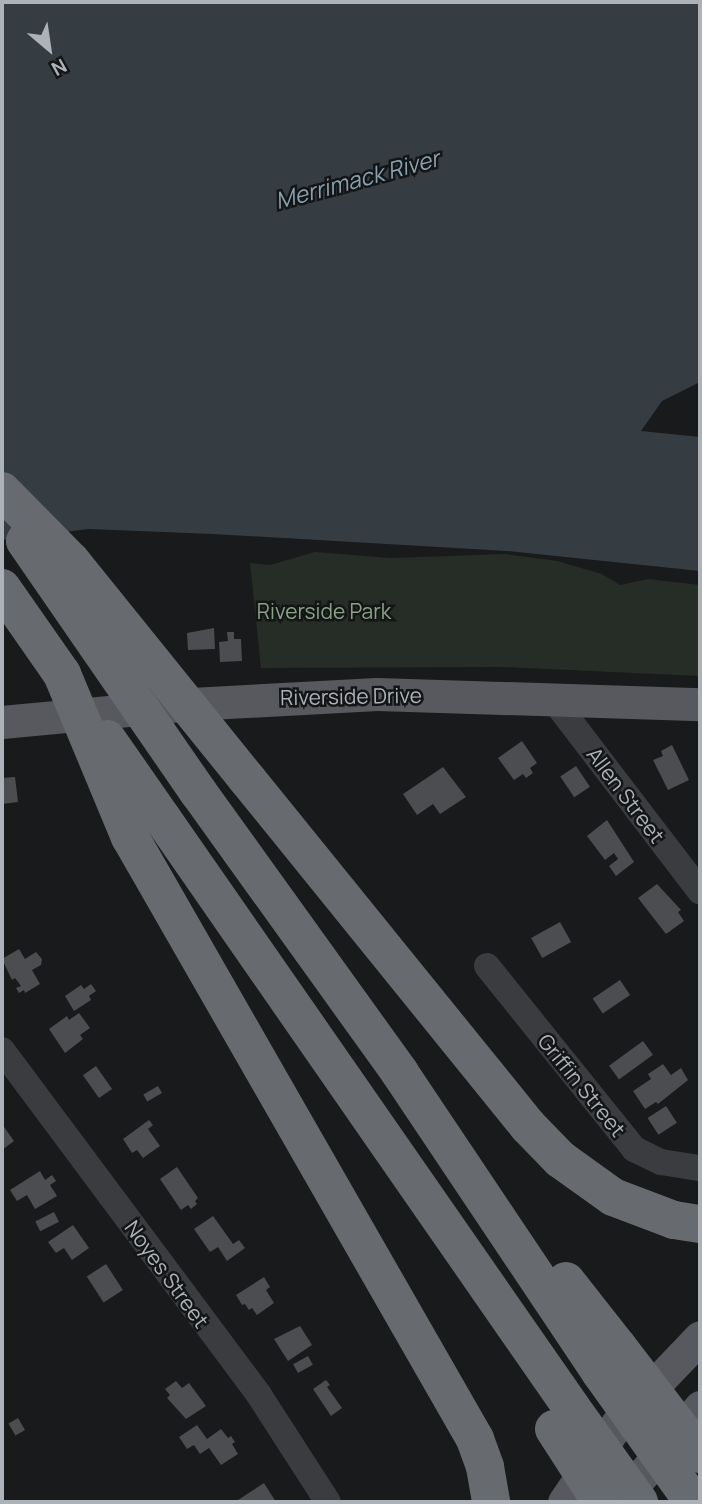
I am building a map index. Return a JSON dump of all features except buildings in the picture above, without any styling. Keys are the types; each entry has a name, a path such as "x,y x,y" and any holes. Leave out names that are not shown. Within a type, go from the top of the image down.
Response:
{"highway":[{"path":"2,491 71,561 528,1126 560,1159 613,1197 674,1220 700,1224"},
{"path":"2,506 199,793 400,1073 513,1246 609,1359 700,1454"},
{"path":"2,588 62,674 475,1438 485,1467 491,1502"},
{"path":"146,828 500,1307 562,1418 601,1502"},
{"path":"609,1359 693,1502"},
{"path":"562,1418 639,1502"}],"main road":[{"name":"Riverside Drive","path":"2,722 272,698 377,694 700,704"},
{"path":"564,1502 617,1424 700,1337"},
{"path":"619,1502 700,1407"}],"street":[{"name":"Allen Street","path":"552,699 700,891"},
{"name":"Griffin Street","path":"487,966 634,1149 662,1162 700,1168"},
{"name":"Noyes Street","path":"2,1050 259,1395 328,1502"}],"green space":[{"name":"Riverside Park","path":"315,552 390,558 505,554 557,561 602,574 620,585 648,579 700,585 700,676 500,667 261,668 250,563 270,565"}],"water":[{"name":"Merrimack River","path":"2,2 700,2 700,382 662,401 641,431 700,437 700,571 507,551 213,534 88,529 2,540"}]}
